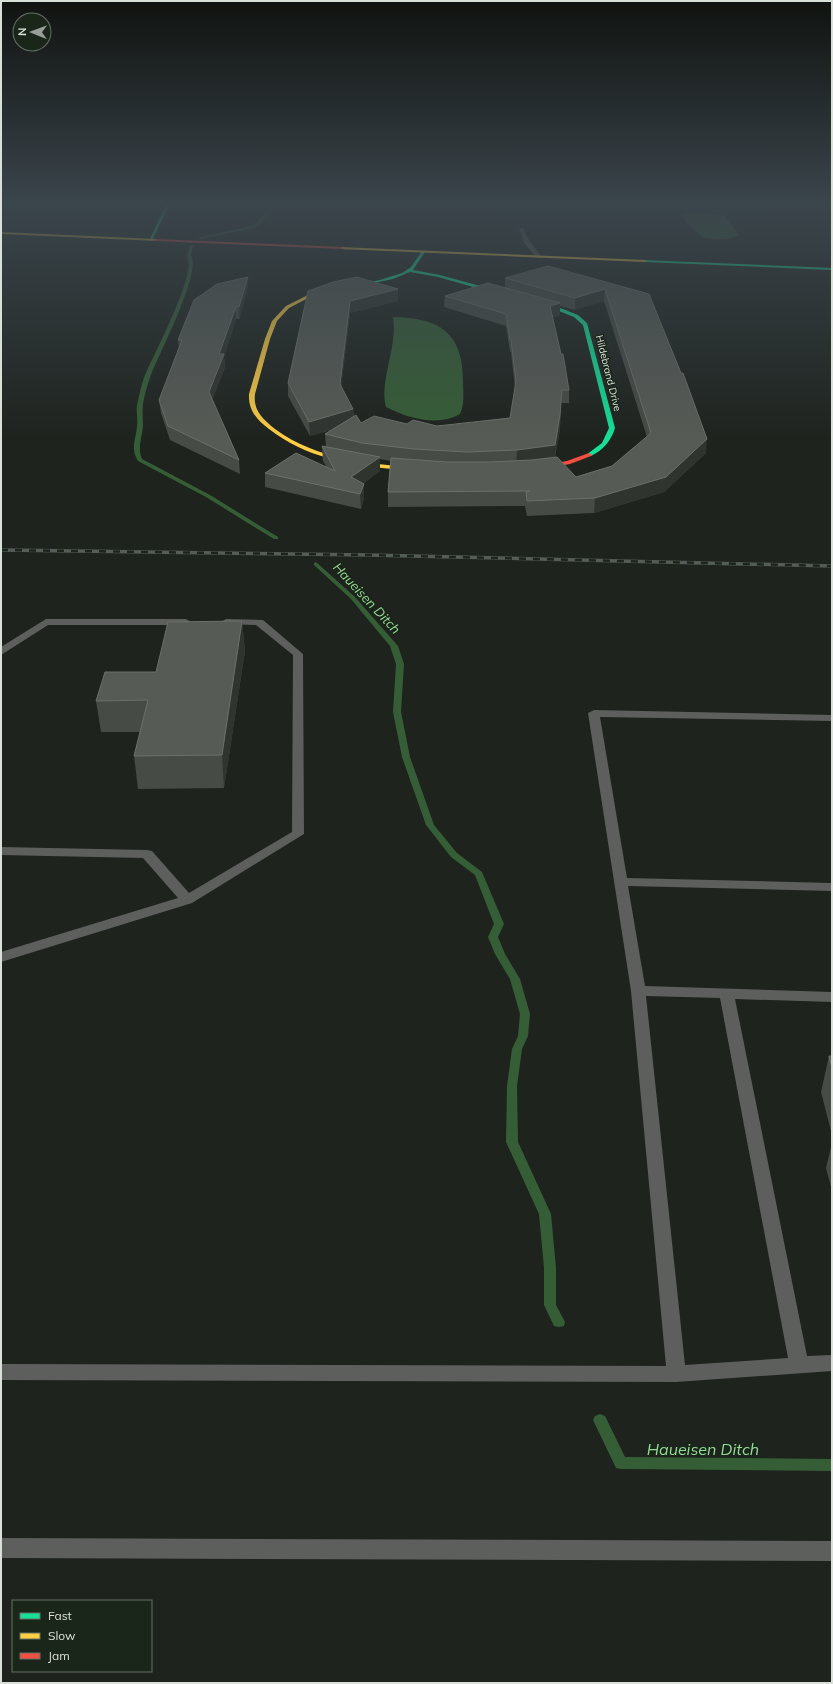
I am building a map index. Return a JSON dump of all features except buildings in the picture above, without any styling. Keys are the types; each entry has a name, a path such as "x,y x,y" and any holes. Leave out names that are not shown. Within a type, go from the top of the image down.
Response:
{"street":[{"path":"369,283 316,294 296,302 283,311 272,324 251,403 258,417 273,432 311,451 363,463 429,470"},
{"name":"Hildebrand Drive","path":"462,283 561,310 581,320 587,329 612,428 610,440 604,446 587,456 554,466 526,470"}],"lane":[{"path":"1,652 46,622 196,622"},
{"path":"1,957 187,900 298,834 298,654 259,622 212,622"},
{"path":"676,1374 638,991 594,713 832,718"},
{"path":"1,851 147,854 187,900"},
{"path":"621,882 832,888"},
{"path":"638,991 832,997"},
{"path":"727,994 799,1365"},
{"path":"1,1372 676,1374 832,1362"},
{"path":"1,1548 832,1551"}],"shaded area":[{"path":"393,317 409,318 435,325 445,331 453,339 459,350 462,364 463,406 460,414 442,420 423,420 403,415 386,407 384,397 386,375 393,340"}],"waterway":[{"name":"Haueisen Ditch","path":"187,283 165,340 147,378 140,405 140,426 136,452 140,460 208,496 276,538"},
{"name":"Haueisen Ditch","path":"316,564 353,598 394,646 400,664 397,712 406,757 430,825 454,855 479,874 499,924 493,937 500,954 515,979 525,1014 523,1036 517,1049 512,1086 512,1142 545,1214 550,1268 550,1305 559,1322"},
{"name":"Haueisen Ditch","path":"600,1420 621,1463 832,1465"}],"railway":[{"path":"1,550 368,555 832,566"}],"traffic: fast":[{"path":"312,295 371,283"},
{"path":"462,283 561,310 576,316 585,324 612,428 609,437 604,444 598,450 589,455"}],"traffic: slow":[{"path":"312,295 288,307 275,321 268,339 253,390 252,403 257,415 263,422 283,437 301,447 320,454 340,460 421,470"}],"traffic: jam":[{"path":"533,469 568,463 589,455"}]}
